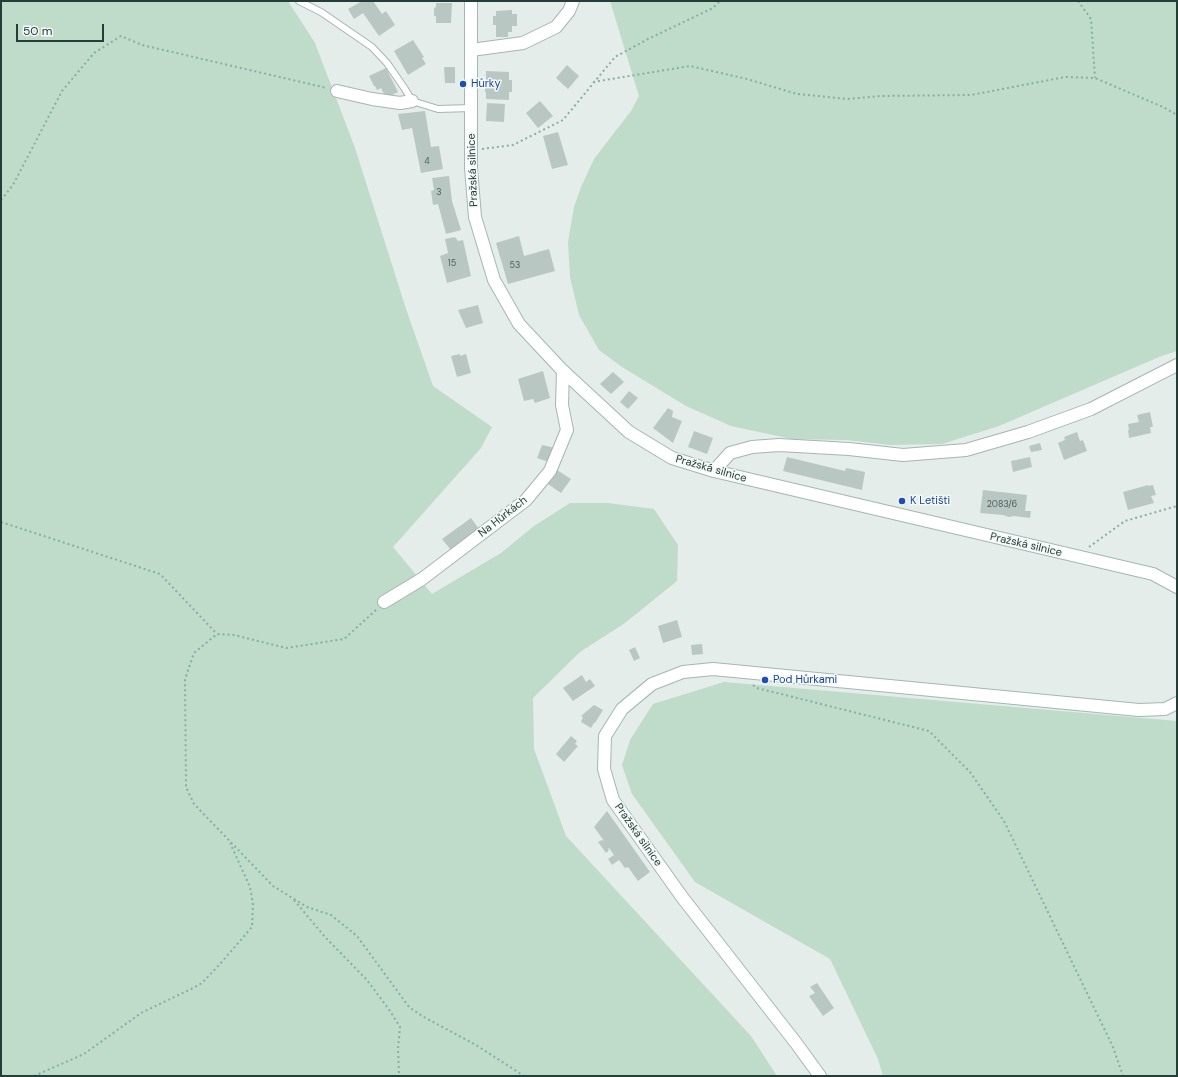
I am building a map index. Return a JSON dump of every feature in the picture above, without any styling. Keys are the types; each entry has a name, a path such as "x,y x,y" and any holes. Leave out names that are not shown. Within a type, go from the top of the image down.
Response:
{"street":[{"name":"Pražská silnice","path":"471,1 471,168 475,217 494,280 519,324 563,371 629,432 672,458 714,472 1153,574 1177,587"},
{"path":"471,50 523,44 556,27 569,11 573,1"},
{"path":"337,91 372,99 400,103 412,101"},
{"path":"714,472 730,454 752,447 779,445 849,449 903,455 966,450 1028,432 1091,409 1177,365"},
{"name":"Na Hůrkách","path":"384,602 422,579 526,500 550,471 567,430 562,405 563,371"},
{"name":"Pražská silnice","path":"820,1076 682,897 614,800 604,769 605,736 622,709 652,684 683,672 713,669 1140,710 1165,710 1177,703"}],"lane":[{"path":"299,1 321,12 372,47 388,63 412,101 438,108 472,108"}],"path":[{"path":"471,150 513,145 563,120 615,57 648,39 713,8 720,1"},
{"path":"1078,1 1091,19 1095,78"},
{"path":"1,200 13,185 62,91 94,53 121,36 142,45 337,91"},
{"path":"593,82 690,66 747,79 798,94 848,99 880,96 971,95 1065,77 1095,78 1163,107 1177,116"},
{"path":"1076,556 1125,521 1177,506"},
{"path":"1,522 160,574 217,634"},
{"path":"384,602 344,638 286,648 234,635 217,634 194,653 185,680 186,787 194,804 273,886 307,907 331,915 357,936 409,1007 422,1016 476,1045 524,1076"},
{"path":"752,684 757,688 929,730 970,772 1004,821 1113,1047 1123,1076"},
{"path":"34,1076 84,1054 141,1013 202,983 252,927 253,904 250,887 229,841"},
{"path":"293,899 325,937 367,980 400,1027 398,1048 399,1076"}],"green space":[{"path":"1,1 288,1 315,43 355,148 406,309 433,386 492,427 481,448 393,547 432,594 501,553 534,526 570,503 608,503 654,509 678,545 677,581 625,623 580,652 533,698 534,749 566,836 751,1036 777,1076 1,1076"},
{"path":"610,1 1177,1 1177,351 1159,357 999,426 942,444 890,445 846,440 792,439 731,426 686,406 622,367 599,350 579,315 570,277 568,242 574,207 581,187 594,159 631,111 639,96"},
{"path":"724,682 1177,721 1177,1076 883,1076 878,1059 830,959 695,882 632,794 622,765 630,740 653,704"}],"building":[{"path":"362,1 373,1 382,14 386,11 395,25 379,36 363,13 354,19 348,9"},
{"path":"436,3 452,3 451,23 436,23 434,8 436,7"},
{"path":"512,10 512,14 517,14 517,26 512,26 512,32 508,32 508,37 496,37 496,25 493,25 493,16 496,16 496,11"},
{"path":"413,40 424,57 422,58 426,64 408,75 394,51"},
{"path":"567,65 579,76 568,89 556,78"},
{"path":"444,67 455,67 455,83 445,83"},
{"path":"386,68 398,92 386,98 381,88 377,90 369,76"},
{"path":"486,71 509,72 509,80 512,80 512,92 509,92 509,100 486,99"},
{"path":"540,101 553,116 538,128 526,113"},
{"path":"487,103 505,104 504,122 486,121"},
{"path":"425,111 431,147 439,146 443,169 421,173 412,128 402,130 398,114"},
{"path":"558,132 568,165 552,169 543,136"},
{"path":"449,176 452,201 461,230 446,234 438,204 433,205 431,191 434,190 432,178"},
{"path":"519,236 524,256 549,249 555,271 508,284 496,243"},
{"path":"455,237 458,241 463,240 471,276 447,283 440,256 448,253 445,239"},
{"path":"478,305 483,323 466,328 458,310"},
{"path":"460,354 460,356 466,354 471,373 457,377 451,356"},
{"path":"543,371 550,398 535,403 533,399 524,401 518,379"},
{"path":"613,372 624,382 611,394 600,384"},
{"path":"629,391 638,398 628,409 620,402"},
{"path":"668,408 673,411 672,417 682,421 673,443 653,428"},
{"path":"1150,412 1153,427 1150,427 1151,433 1129,438 1128,424 1139,422 1137,415"},
{"path":"694,431 713,438 707,454 688,447"},
{"path":"1077,432 1080,441 1083,440 1087,451 1064,460 1058,443 1065,440 1064,437"},
{"path":"1040,443 1042,450 1031,452 1029,446"},
{"path":"542,445 555,448 549,462 537,458"},
{"path":"787,457 845,471 846,468 865,472 862,490 783,471"},
{"path":"1030,457 1032,467 1013,472 1011,461"},
{"path":"557,470 571,479 561,493 548,484"},
{"path":"1153,485 1156,495 1151,496 1154,503 1128,510 1123,492"},
{"path":"983,490 1027,495 1025,511 1031,511 1030,518 980,513"},
{"path":"471,518 479,529 451,550 442,539"},
{"path":"677,620 682,637 663,643 658,626"},
{"path":"702,644 703,654 692,655 691,645"},
{"path":"635,647 640,658 634,661 629,650"},
{"path":"582,675 586,682 590,679 595,686 573,701 563,688"},
{"path":"594,705 603,710 591,728 581,722 583,717 581,716"},
{"path":"571,736 577,741 575,744 578,746 564,762 556,754"},
{"path":"607,811 650,872 638,881 628,867 625,868 619,860 612,865 608,859 614,855 609,848 606,853 598,842 602,840 604,841 594,827"},
{"path":"817,983 834,1008 823,1016 809,996 815,993 810,987"}],"place":[{"name":"Hůrky","path":"463,84"},
{"name":"K Letišti","path":"902,501"},
{"name":"Pod Hůrkami","path":"765,680"}]}
